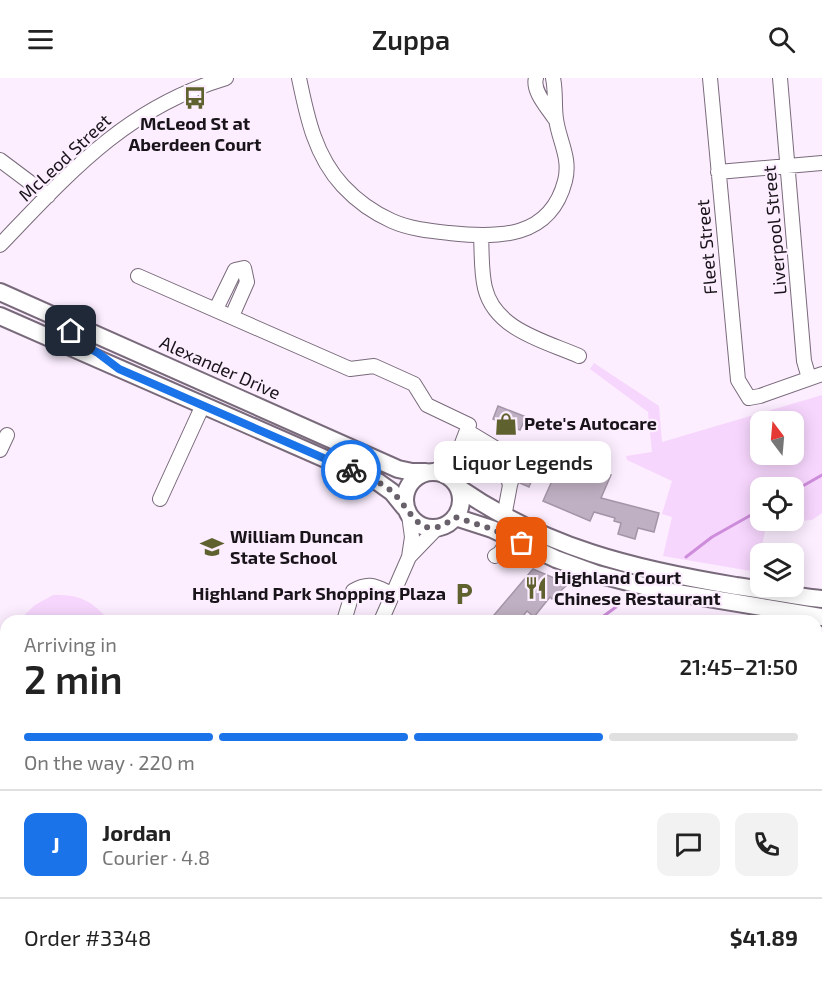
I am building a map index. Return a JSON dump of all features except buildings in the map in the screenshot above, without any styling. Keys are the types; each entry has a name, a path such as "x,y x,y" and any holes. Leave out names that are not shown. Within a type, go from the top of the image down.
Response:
{"main road":[{"name":"Alexander Drive","path":"0,292 398,469 442,477 504,517 554,541 629,565 713,582 822,599"},
{"path":"0,316 378,483 392,492 407,511 418,524 437,528 446,525 455,517 461,503 442,477 417,476 407,488 404,497 407,511"},
{"path":"86,330 71,331 71,338 98,353 119,369"},
{"path":"455,517 483,525 556,559 597,574 651,588 810,615"}],"street":[{"name":"McLeod Street","path":"0,245 94,150 135,119 184,93 226,78"},
{"path":"300,78 308,120 316,142 335,177 356,198 380,215 409,227 481,236 518,232 528,228 546,215 556,203 564,184 567,156 556,121 553,78"},
{"path":"536,78 534,84 537,91 556,121"},
{"name":"Fleet Street","path":"711,78 738,380 749,398 816,376"},
{"name":"Liverpool Street","path":"780,78 804,361 816,376"},
{"path":"0,160 48,196"},
{"path":"718,172 822,163"},
{"path":"481,236 485,288 494,311 512,327 579,356"},
{"path":"216,309 235,270 244,268 247,282 232,316"},
{"path":"138,276 350,369 374,366 414,384 427,405 469,425 461,445 442,477"},
{"path":"160,499 203,405"},
{"path":"467,431 499,450 510,485 504,517"},
{"path":"0,450 7,435"},
{"path":"383,615 409,557 412,537 407,511"},
{"path":"409,557 437,528"},
{"path":"495,556 500,553 510,537"},
{"path":"347,615 353,591 363,585 370,584 392,594"}],"shaded area":[{"path":"594,363 659,406 662,442 750,416 750,465 804,465 804,411 768,411 822,395 822,513 812,520 804,521 804,477 750,477 750,531 765,531 763,543 750,543 750,571 663,556 672,517 662,514 672,481 627,460 626,456 652,452 648,412 590,369"},
{"path":"53,595 71,596 85,600 104,615 24,615 35,605"}],"waterway":[{"path":"804,485 822,475"},
{"path":"686,557 712,537 750,516"},
{"path":"605,615 616,607"}],"way so far":[{"path":"351,470 387,487 418,524 437,528 446,525 455,517 474,522 522,543"}],"place":[{"name":"McLeod St at Aberdeen Court","path":"195,98"},
{"name":"Pete's Autocare","path":"506,424"},
{"name":"Liquor Legends","path":"522,543"},
{"name":"William Duncan State School","path":"212,547"},
{"name":"Highland Court Chinese Restaurant","path":"536,588"},
{"name":"Highland Park Shopping Plaza","path":"464,594"}],"route":[{"path":"71,331 71,338 98,353 119,369 351,470"}]}
